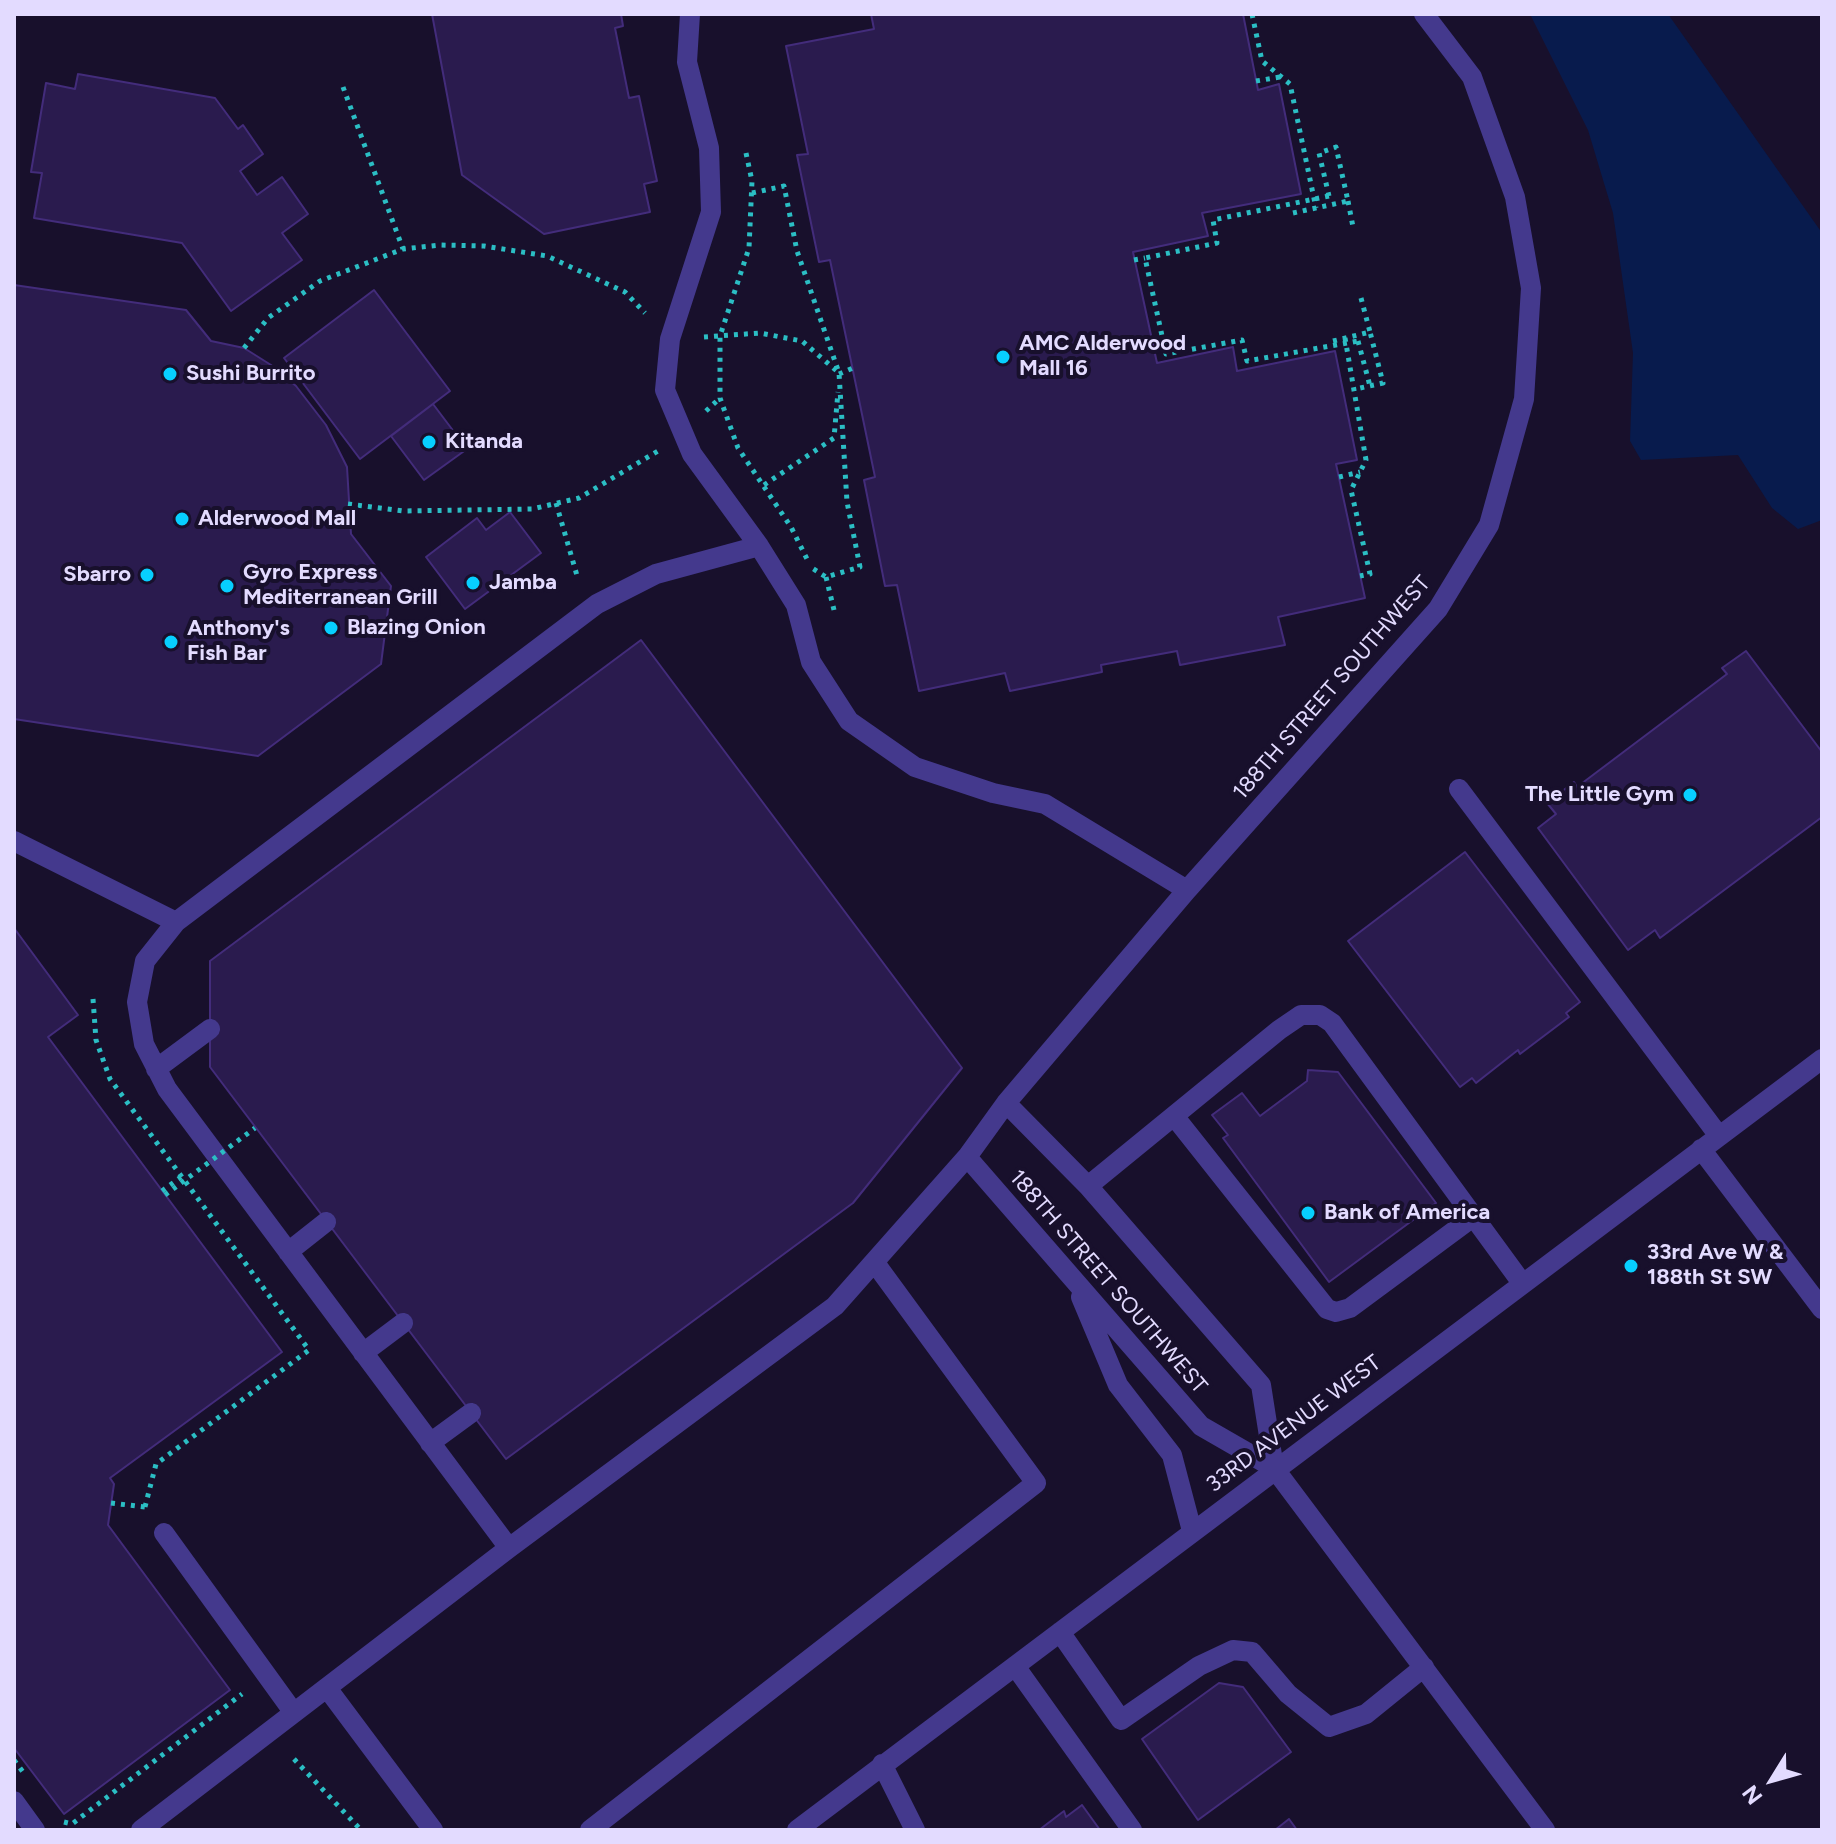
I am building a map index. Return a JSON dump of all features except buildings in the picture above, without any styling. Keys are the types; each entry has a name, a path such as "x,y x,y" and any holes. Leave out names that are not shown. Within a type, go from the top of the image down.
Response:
{"street":[{"path":"690,14 687,62 709,148 711,212 670,339 665,390 692,454 759,546 796,605 811,662 849,721 915,767 993,793 1045,804 1187,890"},
{"name":"188TH STREET SOUTHWEST","path":"1424,14 1472,77 1515,197 1531,288 1520,413 1489,525 1438,609 1187,890 1006,1103 967,1157 1201,1426 1274,1468 1545,1830"},
{"path":"509,1548 156,1069 144,1044 137,1002 145,961 176,922 597,604 656,574 759,546"},
{"path":"1459,789 1719,1136"},
{"path":"14,841 176,922"},
{"path":"1088,1186 1279,1030 1301,1015 1320,1015 1332,1023 1522,1283"},
{"path":"156,1069 210,1029"},
{"name":"33RD AVENUE WEST","path":"797,1830 1274,1468 1822,1059"},
{"name":"188TH STREET SOUTHWEST","path":"1006,1103 1088,1186 1261,1385 1274,1468"},
{"path":"1174,1116 1327,1309 1336,1312 1350,1308 1473,1217"},
{"path":"1701,1149 1822,1309"},
{"path":"141,1830 509,1548 835,1306 967,1157"},
{"path":"288,1252 326,1222"},
{"path":"590,1830 1036,1483 875,1263"},
{"path":"1073,1279 1118,1385 1172,1455 1192,1531"},
{"path":"363,1353 403,1323"},
{"path":"430,1443 471,1413"},
{"path":"164,1533 294,1713"},
{"path":"1060,1632 1121,1720 1199,1666 1233,1650 1252,1652 1288,1694 1329,1727 1366,1714 1424,1667"},
{"path":"1015,1666 1132,1830"},
{"path":"327,1688 433,1830"},
{"path":"882,1764 915,1830"},
{"path":"14,1801 35,1830"}],"path":[{"path":"1252,14 1262,61 1290,84 1316,208"},
{"path":"1256,81 1281,76"},
{"path":"343,87 403,249"},
{"path":"1134,260 1217,243 1213,220 1329,196 1319,153 1336,147 1353,227"},
{"path":"746,153 752,193 749,248 720,336 720,398 738,448 791,527 812,568 826,577 834,610"},
{"path":"752,193 784,186 797,251 839,373 847,502 860,567 826,577"},
{"path":"1293,213 1348,201"},
{"path":"244,348 268,318 320,281 403,249 484,246 547,256 625,292 670,339 760,333 802,341 839,373"},
{"path":"1145,258 1166,354 1242,340 1247,361 1358,341 1370,386"},
{"path":"1356,387 1383,383 1361,298"},
{"path":"1333,341 1370,332"},
{"path":"1345,338 1356,387 1366,460 1351,490 1370,574 1360,576"},
{"path":"839,373 853,368"},
{"path":"764,485 834,438 839,373"},
{"path":"348,504 403,511 532,509 579,498 630,471 683,433 720,398"},
{"path":"1339,477 1360,472"},
{"path":"556,503 576,577"},
{"path":"93,999 96,1040 110,1079 309,1350 156,1464 145,1507"},
{"path":"181,1177 164,1193 255,1128"},
{"path":"60,1821 72,1824 243,1693"},
{"path":"294,1759 361,1830"},
{"path":"14,1760 33,1784"}],"water":[{"path":"1530,14 1668,14 1822,233 1822,520 1798,529 1772,508 1738,455 1641,460 1630,441 1633,353 1613,213 1588,130"}],"place":[{"name":"AMC Alderwood Mall 16","path":"1003,357"},
{"name":"Sushi Burrito","path":"170,374"},
{"name":"Kitanda","path":"429,442"},
{"name":"Alderwood Mall","path":"182,519"},
{"name":"Sbarro","path":"147,575"},
{"name":"Jamba","path":"473,583"},
{"name":"Gyro Express Mediterranean Grill","path":"227,586"},
{"name":"Blazing Onion","path":"331,628"},
{"name":"Anthony's Fish Bar","path":"171,642"},
{"name":"The Little Gym","path":"1690,795"},
{"name":"Bank of America","path":"1308,1213"},
{"name":"33rd Ave W & 188th St SW","path":"1631,1266"}]}
